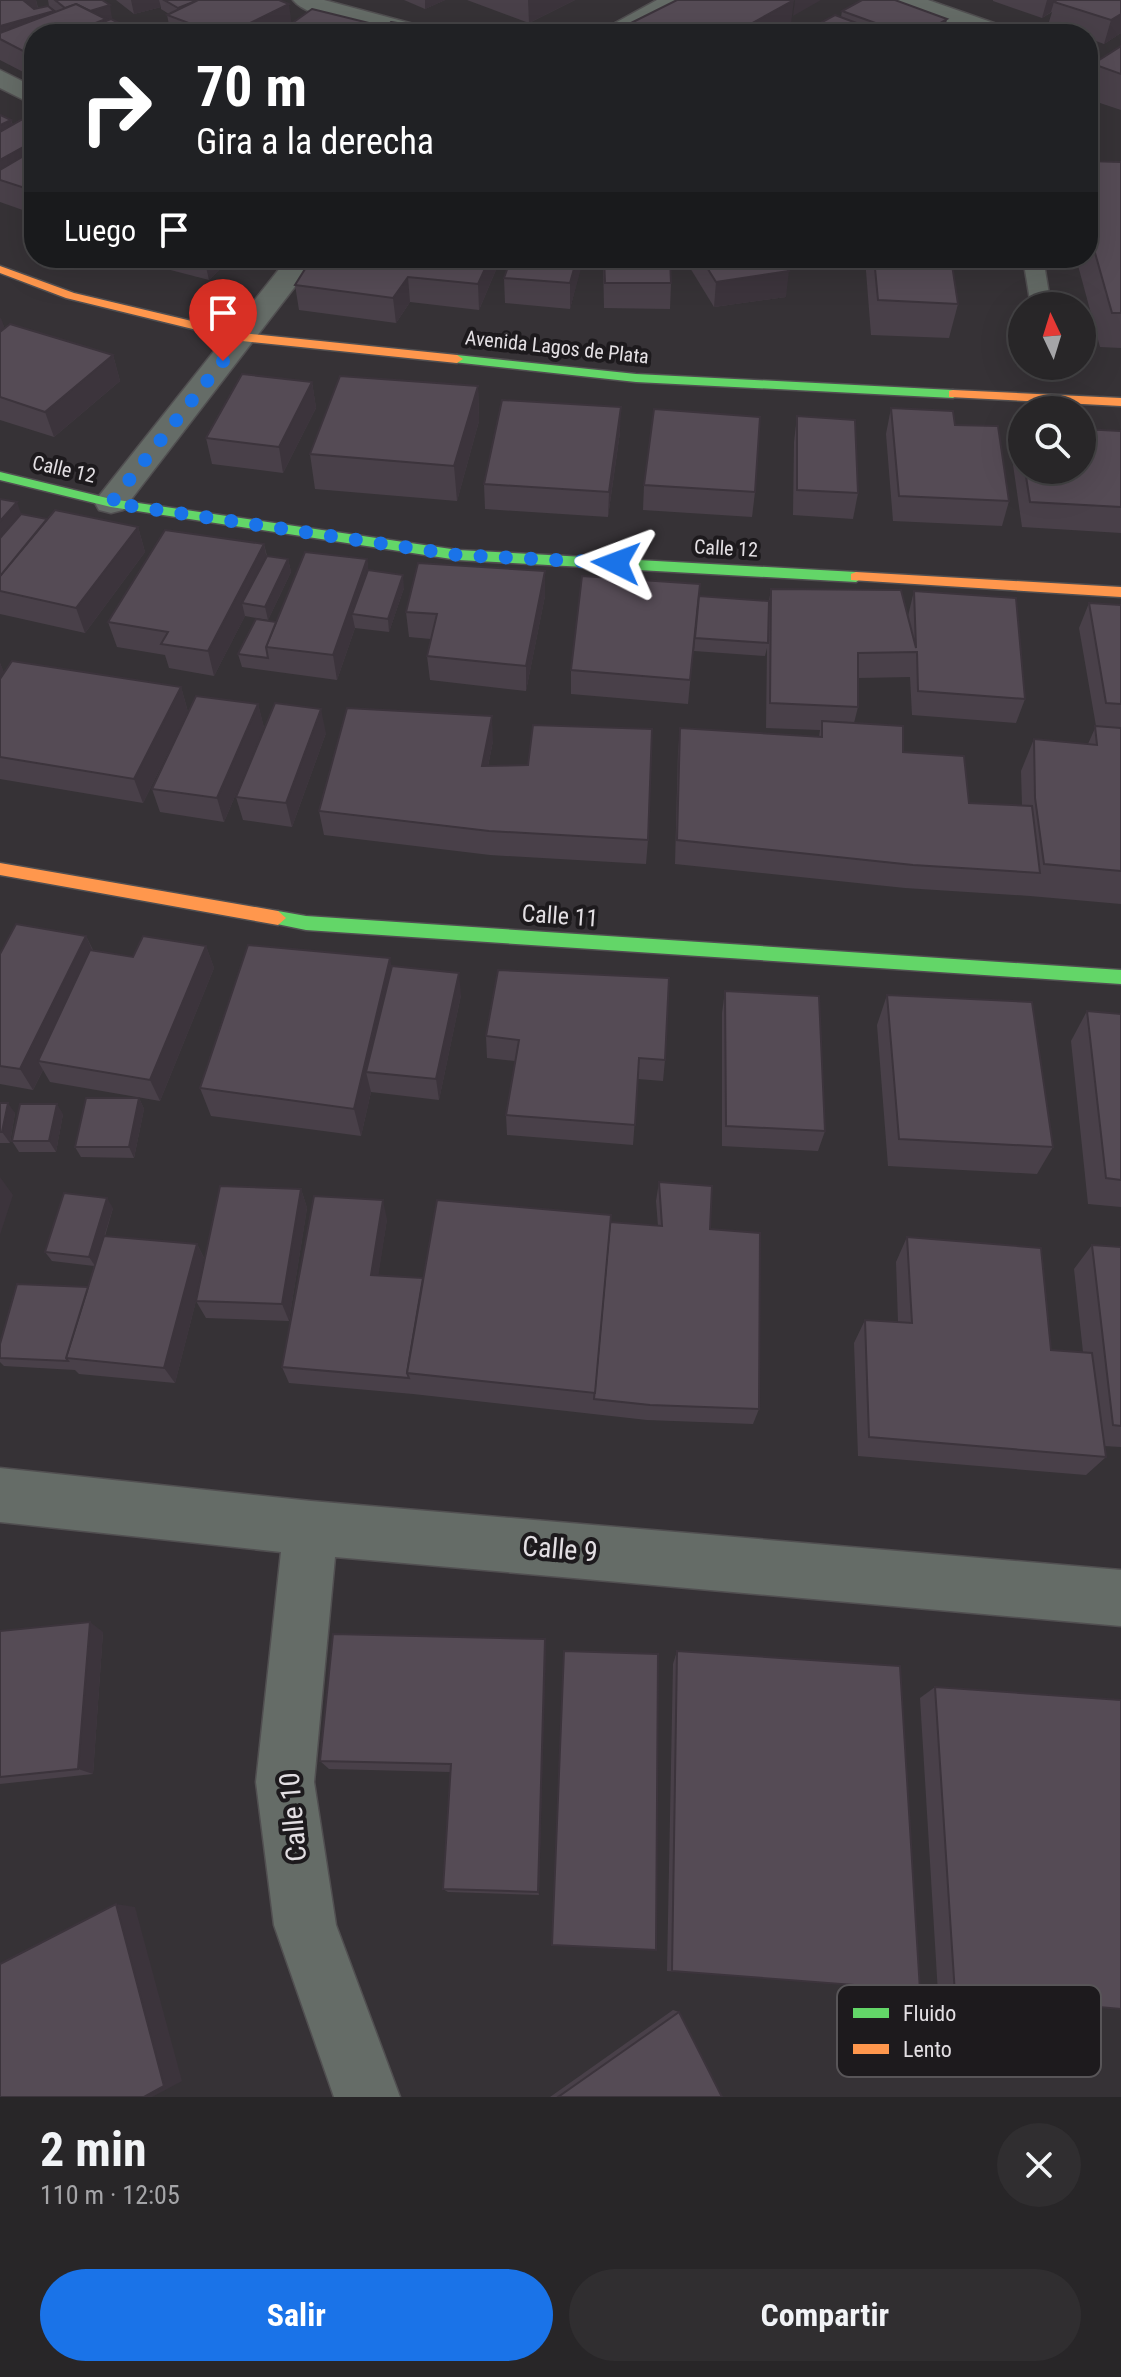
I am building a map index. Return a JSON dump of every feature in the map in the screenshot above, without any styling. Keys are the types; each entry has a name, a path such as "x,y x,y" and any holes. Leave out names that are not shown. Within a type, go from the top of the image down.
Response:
{"street":[{"path":"304,0 332,11 384,24"},
{"path":"627,24 675,0"},
{"path":"906,0 974,24"},
{"path":"0,77 24,92"},
{"path":"111,503 295,268"},
{"name":"Avenida Lagos de Plata","path":"0,269 70,296 242,337 636,378 1121,402"},
{"name":"Calle 12","path":"0,476 111,503 458,555 1121,592"},
{"name":"Calle 11","path":"0,869 306,923 1121,977"},
{"name":"Calle 9","path":"0,1495 311,1528 1121,1598"},
{"name":"Calle 10","path":"311,1528 285,1782 305,1925 367,2097"}],"lane":[{"path":"1035,268 1039,292"}],"building":[{"path":"0,0 23,0 34,9 48,6 54,11 0,26"},
{"path":"55,0 102,0 110,5 90,11 76,4 65,8"},
{"path":"164,0 198,0 178,8"},
{"path":"198,0 279,0 289,4 248,24 191,24 167,15"},
{"path":"677,0 794,0 750,24 629,24"},
{"path":"862,0 895,0 947,19 938,24 878,24 842,11"},
{"path":"1121,0 1121,14 1111,20 1054,2"},
{"path":"76,4 106,19 93,24 24,24 23,51 0,39 0,33"},
{"path":"312,9 373,24 291,24"},
{"path":"835,15 859,24 818,24"},
{"path":"111,19 121,24 98,24"},
{"path":"1121,46 1121,74 1098,66 1098,61"},
{"path":"0,115 11,120 0,125"},
{"path":"24,118 24,147 0,160 0,132"},
{"path":"24,156 24,188 0,180 0,170"},
{"path":"1098,161 1121,162 1121,313 1112,313 1098,263"},
{"path":"306,268 485,268 478,284 408,277 393,298 295,285"},
{"path":"508,268 574,268 570,283 504,278"},
{"path":"604,268 670,268 671,283 605,283"},
{"path":"707,268 787,268 789,271 716,282"},
{"path":"875,268 953,268 958,304 878,300"},
{"path":"10,324 113,355 45,412 0,397 0,332"},
{"path":"242,374 312,382 279,447 206,438"},
{"path":"340,376 478,386 454,466 310,454"},
{"path":"502,400 621,407 609,492 484,484"},
{"path":"891,408 953,411 955,425 998,426 1009,501 899,496"},
{"path":"654,409 760,417 755,492 644,485"},
{"path":"797,416 855,420 858,493 797,490"},
{"path":"1096,430 1121,431 1121,507 1030,502 1027,484 1096,484"},
{"path":"0,499 17,502 0,521"},
{"path":"55,510 138,527 76,608 0,591 0,576"},
{"path":"21,514 47,519 0,576 0,538"},
{"path":"165,530 264,544 208,651 161,644 168,632 108,622"},
{"path":"305,552 367,559 333,655 266,647"},
{"path":"267,556 288,559 265,607 242,603"},
{"path":"418,563 545,571 526,666 427,656 437,614 406,612"},
{"path":"368,570 403,575 388,619 352,614"},
{"path":"582,576 700,584 690,680 571,670"},
{"path":"771,589 901,590 916,648 914,591 1016,598 1025,699 918,691 917,652 858,653 858,707 770,703"},
{"path":"699,596 769,601 768,643 695,638"},
{"path":"1089,603 1121,605 1121,704 1106,703"},
{"path":"256,619 276,622 266,647 268,658 238,654"},
{"path":"12,661 181,687 134,779 0,757 0,679"},
{"path":"196,696 258,704 217,798 152,789"},
{"path":"275,703 321,709 286,803 236,797"},
{"path":"347,708 492,716 482,766 528,765 533,725 652,729 648,840 489,831 319,811"},
{"path":"822,721 903,726 903,752 964,756 969,803 1032,806 1040,873 913,865 677,840 680,728 822,737"},
{"path":"1095,726 1121,728 1121,871 1044,864 1035,798 1034,739 1097,745"},
{"path":"16,924 86,936 20,1069 0,1066 0,954"},
{"path":"143,936 206,946 150,1080 38,1061 90,950 133,957"},
{"path":"248,945 390,958 354,1109 200,1088"},
{"path":"392,966 459,973 436,1079 366,1072"},
{"path":"498,970 669,978 665,1060 639,1058 635,1125 506,1115 519,1040 486,1036"},
{"path":"725,991 819,996 825,1131 726,1126"},
{"path":"887,995 1032,1002 1053,1147 899,1139"},
{"path":"1087,1011 1121,1014 1121,1180 1106,1178"},
{"path":"86,1098 139,1098 129,1147 75,1147"},
{"path":"0,1103 8,1103 2,1132 0,1132"},
{"path":"20,1104 57,1104 49,1141 12,1141"},
{"path":"659,1182 712,1186 710,1229 760,1233 759,1409 650,1405 594,1399 610,1222 662,1226"},
{"path":"220,1186 301,1189 282,1304 196,1301"},
{"path":"64,1193 107,1198 89,1257 45,1252"},
{"path":"314,1196 383,1200 371,1275 423,1278 407,1373 409,1378 282,1367"},
{"path":"437,1200 611,1215 595,1393 407,1373"},
{"path":"104,1236 197,1244 164,1368 66,1358"},
{"path":"907,1237 1041,1248 1051,1350 1092,1353 1106,1457 869,1437 865,1320 912,1323"},
{"path":"1092,1245 1121,1247 1121,1426 1113,1425"},
{"path":"17,1284 88,1287 66,1358 68,1361 0,1358 0,1344"},
{"path":"90,1622 78,1769 0,1777 0,1631"},
{"path":"333,1634 545,1639 538,1892 443,1889 451,1764 320,1761"},
{"path":"564,1651 658,1654 656,1950 552,1945"},
{"path":"677,1651 900,1666 920,1985 855,1985 672,1971"},
{"path":"935,1687 1121,1700 1121,2009 1101,2007 1101,1985 954,1985"},
{"path":"116,1904 164,2086 144,2097 0,2097 0,1964"},
{"path":"679,2012 722,2097 558,2097"}],"traffic: fast":[{"path":"457,359 636,378 953,394"},
{"path":"0,476 111,503 458,555 856,577"},
{"path":"278,918 306,923 1121,977"}],"traffic: slow":[{"path":"0,269 70,296 242,337 457,359"},
{"path":"953,394 1121,402"},
{"path":"856,577 1121,592"},
{"path":"0,869 278,918"}],"route":[{"path":"223,361 111,503 458,555 616,563"}]}
